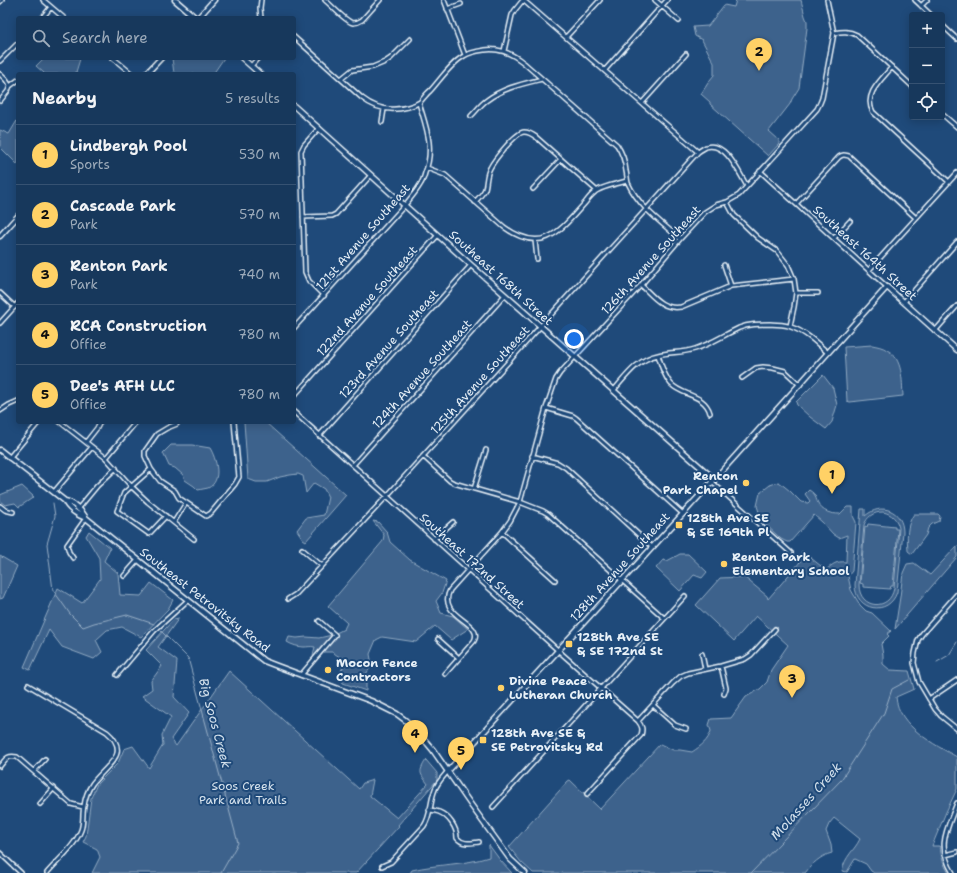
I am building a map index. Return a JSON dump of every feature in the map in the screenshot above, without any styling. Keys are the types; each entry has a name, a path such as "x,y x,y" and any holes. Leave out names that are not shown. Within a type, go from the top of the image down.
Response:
{"street":[{"path":"43,0 62,16"},
{"path":"175,0 195,16"},
{"path":"199,16 214,0"},
{"path":"261,0 261,16"},
{"path":"325,0 347,20 353,23 362,20 380,0"},
{"path":"444,0 464,56"},
{"path":"504,52 512,15 523,0 698,152 712,146 723,151 730,158 747,186"},
{"path":"566,37 600,0"},
{"path":"655,0 679,21"},
{"path":"605,70 667,0"},
{"name":"126th Avenue Southeast","path":"459,658 474,641 476,635 473,629 450,609 447,594 502,532 514,515 520,502 546,408 556,379 705,212 716,205 727,202 739,195 816,109 820,103 834,33 826,0"},
{"path":"915,0 928,12"},
{"path":"922,6 927,0"},
{"path":"447,9 461,4"},
{"path":"44,16 52,7"},
{"path":"945,28 957,39"},
{"path":"834,33 845,31 851,32 857,36 910,84"},
{"path":"296,39 367,102 384,109 403,108 419,103 450,68 464,56 474,52 489,50 513,55 617,146 624,158 627,181 638,201 680,239"},
{"path":"341,78 352,70 373,67 385,62 410,39"},
{"path":"0,62 16,45"},
{"path":"642,103 686,54"},
{"path":"115,60 130,72"},
{"path":"148,72 159,60"},
{"path":"244,60 258,72"},
{"path":"251,66 256,60"},
{"path":"892,67 873,89 869,103 870,108 949,182"},
{"path":"0,74 10,86"},
{"path":"471,116 485,101 498,92 513,86 542,79"},
{"path":"0,101 8,92 10,86 16,82"},
{"name":"121st Avenue Southeast","path":"296,326 405,205 420,186 427,168 430,155 430,146 429,136 419,103"},
{"name":"Southeast 168th Street","path":"296,108 471,265 614,390 791,553"},
{"path":"382,122 384,109"},
{"path":"945,117 957,127"},
{"path":"318,128 301,151 303,217 305,272 309,281 324,296"},
{"path":"475,202 484,191 488,172 491,166 518,134 523,132 529,132 536,137 596,190"},
{"name":"125th Avenue Southeast","path":"288,599 296,594 387,496 698,152"},
{"path":"796,204 839,157 845,155 849,156 916,218"},
{"path":"533,189 561,159"},
{"path":"427,168 445,175 513,234 535,240 551,236 561,230 596,190 627,181"},
{"name":"Southeast 164th Street","path":"760,171 957,350"},
{"path":"869,270 957,173"},
{"path":"303,217 332,216 336,214 371,174"},
{"path":"727,202 734,215 758,238 777,251 786,262 794,279 796,293 790,326"},
{"path":"0,236 16,218"},
{"path":"834,238 850,221"},
{"name":"122nd Avenue Southeast","path":"296,394 438,235"},
{"path":"535,240 537,260"},
{"path":"904,302 957,242"},
{"name":"123rd Avenue Southeast","path":"319,436 471,265"},
{"path":"724,265 731,286"},
{"path":"640,285 662,304 669,308 675,308 681,307 731,286 794,279"},
{"name":"128th Avenue Southeast","path":"382,866 391,862 424,826 430,810 434,791 448,771 800,385 887,287"},
{"path":"0,293 15,307 0,323"},
{"path":"796,293 818,293"},
{"name":"124th Avenue Southeast","path":"353,465 505,295"},
{"path":"936,331 957,306"},
{"path":"614,390 636,366 647,358 693,350 705,346 740,328 756,324 790,326 814,340 828,353"},
{"path":"658,355 664,373 671,384 681,392 704,402 710,413"},
{"path":"742,378 756,368 772,368 785,371 800,385"},
{"path":"0,411 16,402"},
{"path":"546,408 576,418 682,514"},
{"name":"Southeast 172nd Street","path":"296,414 558,651 638,721"},
{"path":"10,458 37,424"},
{"path":"63,424 106,458 148,502 194,539"},
{"path":"86,442 99,424"},
{"path":"106,458 134,424"},
{"path":"177,424 156,434 145,451 145,456 151,469 160,481 174,491 186,503 206,516 218,506 239,477 234,424"},
{"path":"54,492 92,447"},
{"name":"Southeast Petrovitsky Road","path":"0,450 65,501 66,505 81,517 86,518"},
{"path":"474,489 486,450"},
{"path":"423,456 454,483 520,502 548,514 664,618"},
{"path":"532,456 566,468 652,547"},
{"path":"78,509 97,486 116,468"},
{"path":"151,469 124,493 117,511 149,534 166,516"},
{"name":"Southeast Petrovitsky Road","path":"65,501 69,501 83,513 86,518 264,661 371,701 397,714 417,731 433,750 510,859 524,873"},
{"path":"174,522 186,503"},
{"path":"0,506 5,510 12,512"},
{"path":"72,558 67,544 86,518"},
{"path":"434,539 453,522"},
{"path":"502,532 555,580"},
{"path":"302,549 322,566"},
{"path":"124,576 138,560"},
{"path":"957,594 918,640 914,663 919,682 935,709 957,729"},
{"path":"492,807 685,596"},
{"path":"117,675 154,630 188,600"},
{"path":"301,675 335,635 320,621"},
{"path":"587,794 641,735 642,726 638,721 681,676 688,673 721,666 751,656 775,629"},
{"path":"438,640 459,658 445,674"},
{"path":"702,654 705,669"},
{"path":"721,666 726,688 724,694"},
{"path":"929,699 957,680"},
{"path":"28,685 107,732 113,738 117,748 115,758 93,782 85,800 83,807 83,822 77,838 47,873"},
{"path":"653,705 676,725 686,728"},
{"path":"0,766 8,757 17,757 72,804 83,807"},
{"path":"34,771 45,759"},
{"path":"40,804 54,788"},
{"path":"953,873 945,855 944,841 946,831 957,803"},
{"path":"430,810 439,812 448,818 455,828 459,841 469,844 479,842"},
{"path":"945,855 957,852"},
{"path":"0,853 21,873"}],"green space":[{"path":"736,0 801,0 807,21 799,88 790,104 769,131 779,140 779,144 768,156 710,104 710,102 701,94 714,75 714,63 702,40 695,36 693,27 708,26 724,5 734,7"},
{"path":"42,60 80,60 76,72 43,72 36,66"},
{"path":"172,60 223,60 214,72 174,72"},
{"path":"16,122 16,163 0,147 0,130 9,134"},
{"path":"872,345 885,349 896,358 901,370 903,396 850,402 847,401 844,347"},
{"path":"823,375 833,388 837,405 832,422 826,429 810,417 797,405 796,402"},
{"path":"244,424 267,424 346,495 306,541 297,530 306,518 324,515 328,497 324,489 314,483 306,493 303,476 298,474 280,477 267,482 256,482 248,479"},
{"path":"171,445 192,445 210,448 217,469 217,475 213,485 208,488 198,490 185,480 183,475 175,468 169,466 163,453"},
{"path":"779,482 801,502 808,503 810,501 805,494 809,490 815,495 822,509 827,512 840,514 847,507 853,507 853,516 856,522 852,571 848,576 851,590 860,605 866,611 872,613 891,631 887,634 889,636 881,644 883,664 890,670 909,671 914,689 896,697 898,707 910,726 938,747 957,757 957,789 932,846 940,846 945,866 949,873 874,873 866,864 855,859 847,872 842,871 847,857 860,839 834,818 826,831 832,853 824,856 810,866 805,873 533,873 521,862 509,847 568,781 570,780 600,809 660,744 673,750 692,752 708,738 711,731 709,725 711,719 731,718 746,697 760,689 767,682 771,670 788,645 756,616 734,641 696,605 720,578 744,577 767,596 768,599 800,562 802,551 826,570 835,563 846,562 847,535 839,538 814,515 790,542 781,539 762,521 757,506 760,493 770,485"},
{"path":"22,486 34,497 19,507 15,503 5,505 0,501 0,495"},
{"path":"861,509 865,509 865,516 878,510 890,510 899,518 902,524 903,532 897,592 893,600 887,605 880,608 873,608 860,601 856,594 855,585","holes":["879,512 886,513 894,517 899,528 894,588 887,601 881,604 875,604 869,603 860,593 859,585 864,525 873,514"]},
{"path":"914,514 938,514 940,516 939,521 932,524 928,528 926,535 912,554 908,551 907,536 908,527"},
{"path":"373,521 378,522 387,532 390,542 410,560 446,581 442,593 436,601 441,613 453,616 468,629 451,640 435,626 416,642 382,637 376,640 370,654 372,665 366,674 366,691 343,683 340,673 346,661 332,652 324,652 316,661 313,655 315,647 300,647 287,642 289,637 319,638 332,635 344,629 347,623 328,606 383,541 384,535"},
{"path":"868,524 895,527 895,529 898,529 893,586 891,586 890,589 863,587 863,584 860,583 865,526 867,527"},
{"path":"89,531 110,548 104,561 118,573 120,595 141,596 151,583 173,600 168,609 141,637 122,627 107,630 96,640 102,652 94,659 62,647 49,630 30,670 24,667 58,588 82,603 100,579 99,558 86,536"},
{"path":"957,546 957,557 895,629 903,573 907,564 914,563 930,575"},
{"path":"680,554 688,554 707,572 702,578 694,575 680,591 656,568 663,560 667,561"},
{"path":"0,556 17,566 3,598 0,599"},
{"name":"Soos Creek Park and Trails","path":"179,618 158,647 177,661 174,697 189,713 171,739 176,746 229,671 359,789 363,783 373,780 370,796 397,818 428,784 421,773 426,760 437,773 437,780 398,825 399,826 356,873 92,873 100,857 97,849 83,842 86,836 91,798 97,784 118,763 124,749 133,746 149,768 163,745 162,735 171,717 142,696 152,689 151,681 162,666 146,650 174,619"},
{"path":"489,845 512,873 410,873 412,870 421,868 470,862 489,857"}],"waterway":[{"name":"Big Soos Creek","path":"53,503 55,516 47,544 53,590 70,614 83,627 127,615 154,624"},
{"name":"Big Soos Creek","path":"161,631 188,658 238,843 221,873"},
{"name":"Molasses Creek","path":"937,662 949,655 957,642"},
{"name":"Molasses Creek","path":"751,873 841,780 884,713 892,689 909,680"}],"place":[{"name":"Cascade Park","path":"759,71"},
{"name":"Renton Park Chapel","path":"746,483"},
{"name":"Lindbergh Pool","path":"832,494"},
{"name":"128th Ave SE & SE 169th Pl","path":"679,525"},
{"name":"Renton Park Elementary School","path":"724,564"},
{"name":"128th Ave SE & SE 172nd St","path":"569,644"},
{"name":"Mocon Fence Contractors","path":"328,670"},
{"name":"Divine Peace Lutheran Church","path":"501,688"},
{"name":"Renton Park","path":"792,698"},
{"name":"128th Ave SE & SE Petrovitsky Rd","path":"483,740"},
{"name":"RCA Construction","path":"415,753"},
{"name":"Dee's AFH LLC","path":"461,770"}]}
